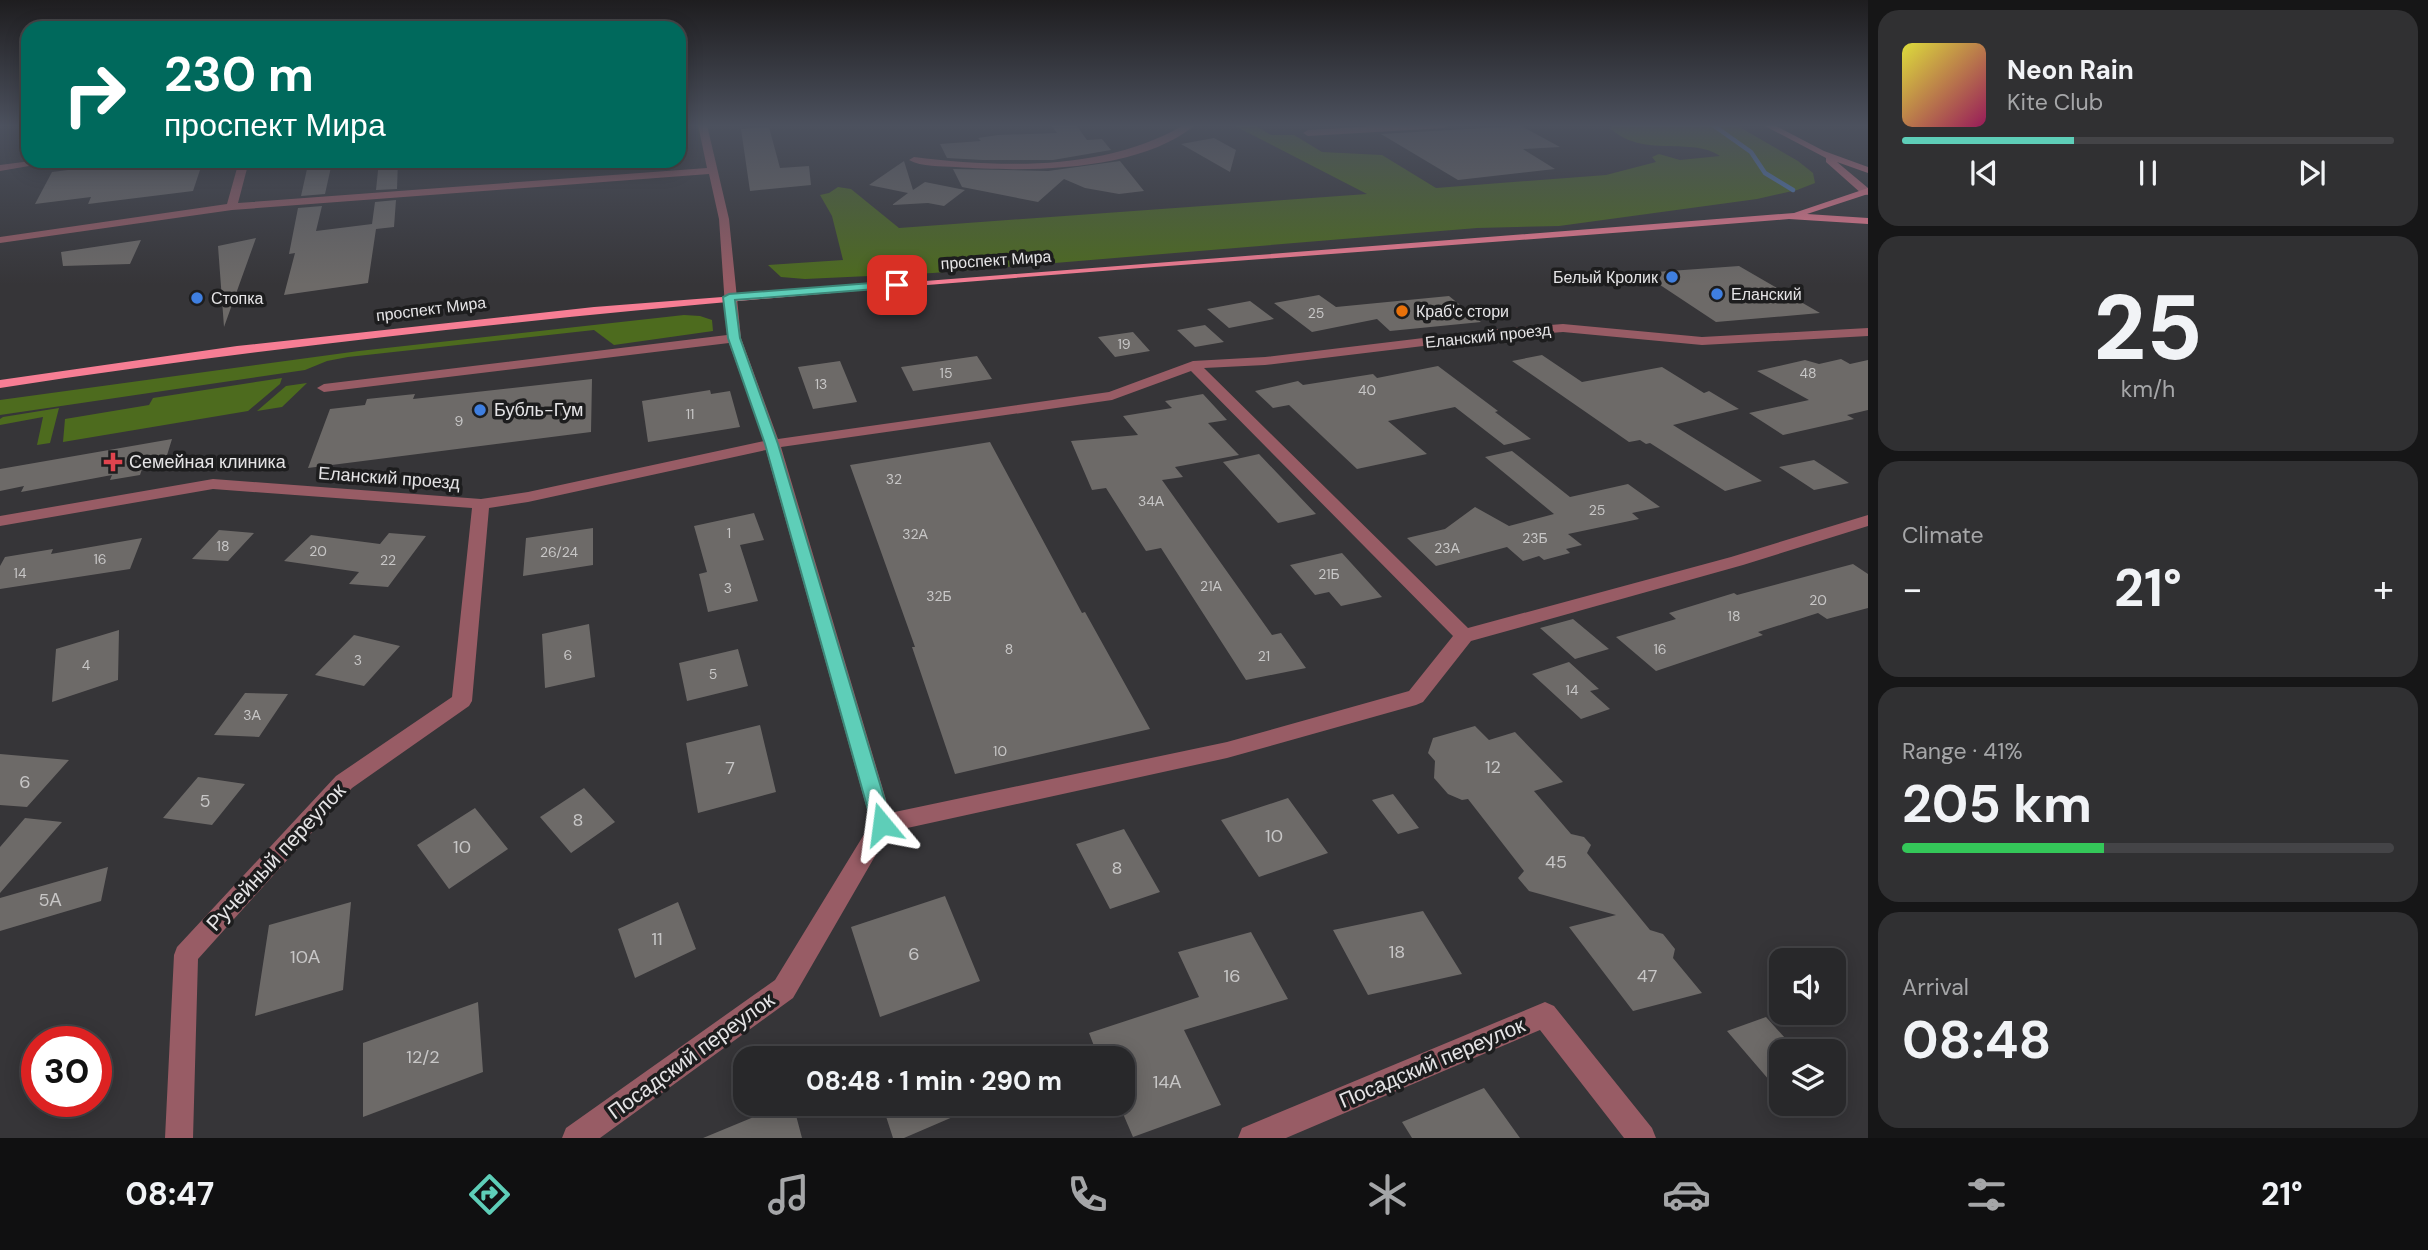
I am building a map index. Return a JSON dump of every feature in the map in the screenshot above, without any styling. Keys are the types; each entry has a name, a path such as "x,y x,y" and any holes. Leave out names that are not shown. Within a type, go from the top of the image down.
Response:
{"main road":[{"name":"проспект Мира","path":"1789,216 1867,194"},
{"name":"проспект Мира","path":"0,384 500,318 729,297 1789,216 1868,221"}],"street":[{"path":"232,207 240,178"},
{"path":"0,240 232,207 618,178"},
{"path":"715,178 724,219 734,338 772,444 882,824 1227,750 1416,698 1464,636 1737,561 1868,520"},
{"path":"1849,178 1867,194"},
{"name":"Еланский проезд","path":"0,521 213,484 481,504 528,497 772,444 1112,396 1192,365 1265,361 1498,333 1563,328 1702,341 1868,332"},
{"path":"324,388 734,338"},
{"path":"1192,365 1464,636"},
{"name":"Ручейный переулок","path":"179,1138 186,955 344,782 462,701 481,504"},
{"name":"Посадский переулок","path":"576,1138 784,989 882,824"},
{"name":"Посадский переулок","path":"1252,1138 1545,1015 1642,1138"}],"green space":[{"path":"1336,178 1420,178 1436,188 1565,178 1814,178 1815,183 1757,199 1559,226 1477,228 933,273 805,279 781,277 768,265 843,260 832,216 820,195 838,187 851,189 899,228 1367,194"},
{"path":"684,315 712,320 713,331 614,345 594,330 348,357 327,361 305,370 0,415 0,400 359,351"},
{"path":"282,378 280,384 248,411 63,442 65,419 149,405 153,398"},
{"path":"307,383 282,407 257,411 286,386"},
{"path":"59,408 50,443 37,445 43,417 0,425 0,419 3,417"}],"building":[{"path":"49,178 197,178 193,191 88,204 91,197 35,204"},
{"path":"305,178 329,178 325,194 301,196"},
{"path":"377,178 397,178 397,189 376,190"},
{"path":"748,178 810,178 811,185 750,191"},
{"path":"879,178 909,178 913,190 925,182 965,190 944,206 928,203 892,205 908,193 869,185"},
{"path":"958,178 1134,178 1144,191 1119,194 1085,188 1064,179 1038,202 962,187"},
{"path":"396,200 394,227 376,229 368,283 284,295 295,253 289,254 298,208 322,206 316,231 372,224 375,202"},
{"path":"256,238 224,327 218,246"},
{"path":"141,240 130,264 63,266 61,252"},
{"path":"1739,266 1820,313 1716,322 1642,273"},
{"path":"1319,295 1336,307 1449,296 1481,322 1390,331 1377,319 1312,332 1274,303"},
{"path":"1250,301 1274,319 1229,328 1207,309"},
{"path":"1205,325 1224,342 1195,347 1177,330"},
{"path":"1133,332 1150,351 1115,357 1098,337"},
{"path":"1542,355 1582,382 1662,367 1704,393 1709,391 1739,409 1673,425 1762,481 1725,491 1650,443 1646,444 1640,440 1629,442 1512,361"},
{"path":"977,356 992,379 913,391 901,367"},
{"path":"1841,359 1850,364 1868,360 1868,410 1847,415 1854,419 1783,435 1749,413 1809,400 1757,371 1805,360 1819,364"},
{"path":"840,361 857,402 813,409 798,367"},
{"path":"1438,366 1531,439 1504,445 1455,407 1388,421 1427,454 1357,469 1289,405 1273,408 1255,391 1298,381 1303,385 1373,374 1377,378"},
{"path":"592,379 591,432 308,468 330,409 365,405 367,399 415,394 413,399"},
{"path":"710,390 711,394 730,391 740,427 648,442 642,401"},
{"path":"1203,394 1227,420 1208,423 1239,455 1175,467 1183,477 1162,480 1272,635 1281,633 1306,668 1246,680 1161,548 1146,551 1106,488 1092,490 1071,441 1138,435 1123,416 1172,408 1165,401"},
{"name":"Семейная клиника","path":"172,439 164,465 142,469 140,475 110,480 112,475 21,492 24,486 0,491 0,469"},
{"path":"990,442 1082,613 1085,612 1150,729 955,774 912,647 915,647 850,465"},
{"path":"1512,451 1570,497 1628,484 1660,507 1632,513 1639,519 1568,534 1582,545 1566,549 1570,553 1544,560 1539,556 1523,561 1507,547 1436,566 1407,538 1445,529 1475,507 1509,526 1554,514 1485,457"},
{"path":"1259,454 1316,514 1278,523 1223,462"},
{"path":"1814,460 1849,483 1814,490 1779,467"},
{"path":"754,513 764,540 740,545 758,601 708,612 699,574 707,572 694,526"},
{"path":"593,528 593,565 523,576 526,538"},
{"path":"219,530 254,533 228,561 192,559"},
{"path":"389,533 426,536 388,587 349,584 359,572 284,561 311,535 380,544"},
{"path":"142,538 130,569 0,589 0,566 5,557 53,549 51,554"},
{"path":"1342,553 1382,597 1341,606 1329,592 1315,595 1290,565"},
{"path":"1853,564 1868,574 1868,608 1827,619 1818,613 1758,632 1763,635 1656,671 1616,637 1676,619 1669,613 1734,593 1737,595"},
{"path":"1573,619 1609,649 1575,659 1540,628"},
{"path":"589,624 595,677 545,688 542,634"},
{"path":"119,630 118,680 52,702 56,649"},
{"path":"354,635 400,646 364,686 315,675"},
{"path":"738,649 748,686 687,701 679,663"},
{"path":"1569,662 1599,689 1590,691 1610,709 1581,719 1532,674"},
{"path":"245,693 288,694 259,737 214,735"},
{"path":"760,725 776,792 698,813 686,743"},
{"path":"1475,726 1489,740 1515,732 1563,782 1534,791 1571,834 1584,837 1591,845 1587,853 1650,930 1663,934 1675,949 1673,958 1702,993 1633,1011 1569,927 1616,915 1529,891 1518,878 1524,871 1468,799 1462,800 1448,794 1434,778 1435,761 1428,753 1433,738"},
{"path":"0,754 69,760 27,807 0,805"},
{"path":"198,777 245,784 212,825 163,818"},
{"path":"584,788 615,822 571,853 540,817"},
{"path":"1393,794 1419,828 1398,834 1372,800"},
{"path":"1288,798 1328,853 1259,877 1221,820"},
{"path":"475,808 508,849 449,889 417,845"},
{"path":"25,818 62,822 0,893 0,847"},
{"path":"1124,829 1160,892 1110,909 1076,844"},
{"path":"108,867 101,901 0,931 0,898"},
{"path":"945,896 980,981 880,1017 851,927"},
{"path":"351,902 343,990 255,1016 269,925"},
{"path":"678,902 696,949 635,978 618,929"},
{"path":"1423,911 1462,974 1368,995 1333,930"},
{"path":"1251,932 1288,999 1184,1030 1221,1105 1133,1137 1124,1116 1135,1116 1135,1046 1094,1046 1089,1033 1199,997 1178,952"},
{"path":"478,1002 483,1072 363,1117 363,1043"},
{"path":"1766,1017 1769,1025 1773,1025 1786,1039 1769,1039 1769,1080 1727,1031"},
{"path":"1484,1088 1520,1138 1412,1138 1402,1122"},
{"path":"756,1116 796,1116 802,1138 703,1138"},
{"path":"886,1116 955,1116 904,1138 893,1138"}],"waterway":[{"path":"1773,178 1793,190"}],"place":[{"name":"Белый Кролик","path":"1672,277"},
{"name":"Еланский","path":"1717,294"},
{"name":"Стопка","path":"197,298"},
{"name":"Краб'с стори","path":"1402,311"},
{"name":"Бубль-Гум","path":"480,410"},
{"name":"Семейная клиника","path":"113,462"}],"route":[{"path":"882,824 772,444 734,338 729,297 897,285"}]}
